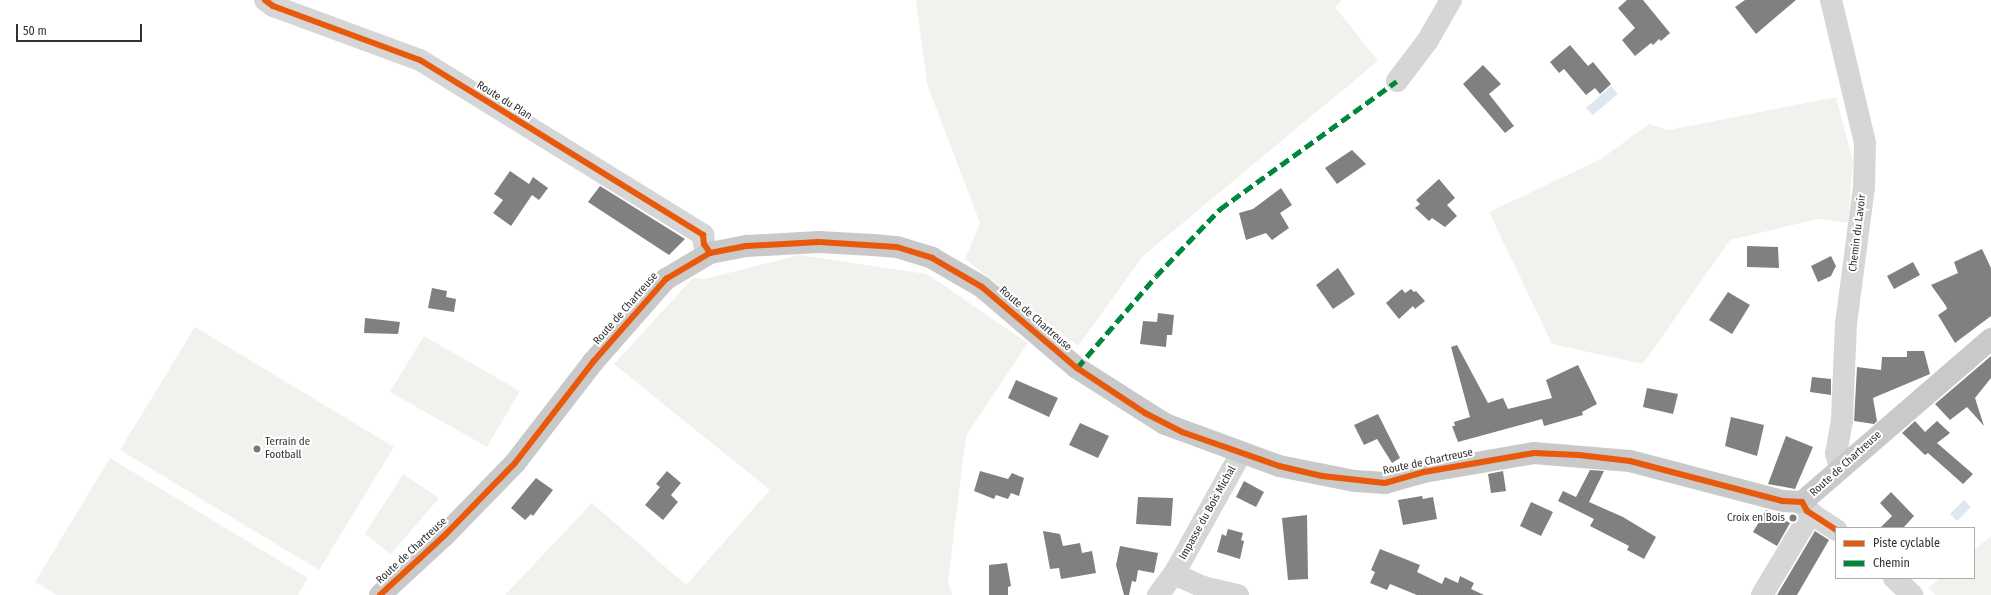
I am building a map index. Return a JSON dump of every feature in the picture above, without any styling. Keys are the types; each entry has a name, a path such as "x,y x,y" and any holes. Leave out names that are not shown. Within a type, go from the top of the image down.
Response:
{"main road":[{"name":"Route de Chartreuse","path":"380,595 444,536 515,463 593,362 666,279 710,253 747,246 819,242 897,248 932,258 982,287 1077,368 1116,395 1165,424 1241,453 1322,476 1385,483 1424,472 1534,453 1579,455 1630,461 1806,507 1840,468 1991,340"}],"street":[{"name":"Route du Plan","path":"265,0 273,6 420,60 703,235 704,244 710,253"},
{"path":"1397,81 1428,40 1451,0"},
{"name":"Chemin du Lavoir","path":"1831,0 1865,143 1864,187 1846,323 1842,420 1836,454 1840,468"},
{"name":"Impasse du Bois Michal","path":"1158,595 1174,574 1241,453"},
{"path":"1762,595 1806,507 1835,529"},
{"name":"Impasse du Bois Michal","path":"1174,574 1203,587 1238,595"},
{"path":"1895,579 1912,595"}],"shaded area":[{"path":"916,0 1342,0 1335,7 1378,61 1143,256 1078,346 965,259 980,223 927,84"},
{"path":"1611,86 1618,94 1593,115 1586,108"},
{"path":"1836,97 1853,162 1848,223 1818,219 1730,240 1643,364 1552,344 1489,212 1601,159 1649,124 1669,130"},
{"path":"799,255 927,274 1028,343 966,436 948,582 952,595 505,595 592,503 686,585 770,490 614,364 693,278 705,279"},
{"name":"Terrain de Football","path":"195,327 394,447 319,570 120,450"},
{"path":"424,336 520,391 487,447 390,392"},
{"path":"110,458 308,578 298,595 57,595 35,582"},
{"path":"403,474 439,498 391,554 365,534"},
{"path":"1964,500 1971,507 1957,521 1950,514"},
{"path":"1991,536 1991,595 1936,595 1928,588 1939,579 1975,579 1975,549"}],"building":[{"path":"1627,0 1643,0 1670,33 1661,41 1659,39 1653,45 1651,43 1635,56 1622,40 1635,28 1618,8"},
{"path":"1745,0 1796,0 1756,34 1735,7"},
{"path":"1570,45 1588,66 1593,62 1611,84 1600,94 1595,88 1586,95 1564,69 1559,73 1550,62"},
{"path":"1483,65 1501,84 1489,94 1514,126 1505,133 1463,84"},
{"path":"1352,150 1366,164 1337,184 1325,168"},
{"path":"510,171 529,184 533,177 548,188 539,200 532,195 511,226 493,213 503,200 494,194"},
{"path":"1439,179 1455,198 1447,205 1457,216 1445,227 1432,218 1429,221 1415,208 1420,204 1416,200"},
{"path":"600,186 685,239 669,255 588,202"},
{"path":"1281,188 1292,205 1280,213 1289,228 1272,240 1266,233 1246,240 1239,213 1253,209"},
{"path":"1747,246 1778,247 1779,268 1747,267"},
{"path":"1982,249 1991,268 1991,316 1955,343 1938,315 1947,309 1946,306 1931,285 1958,273 1954,262"},
{"path":"1831,256 1836,266 1831,276 1818,282 1811,266"},
{"path":"1913,262 1920,275 1894,289 1887,276"},
{"path":"1338,268 1355,294 1333,309 1316,285"},
{"path":"432,288 447,291 446,297 456,299 454,312 428,308"},
{"path":"1402,289 1405,293 1411,289 1414,292 1416,291 1425,301 1415,309 1413,306 1399,319 1386,303"},
{"path":"1728,292 1750,305 1732,334 1709,320"},
{"path":"1158,313 1174,315 1172,335 1167,335 1166,347 1140,344 1143,321 1157,322"},
{"path":"365,318 400,322 398,334 364,333"},
{"path":"1457,345 1488,403 1503,398 1508,409 1552,398 1546,380 1578,365 1597,404 1582,412 1583,415 1544,426 1542,419 1458,442 1452,426 1455,426 1454,422 1470,417 1451,347"},
{"path":"1907,351 1924,351 1930,374 1873,398 1877,421 1874,424 1854,421 1857,367 1881,370 1882,357 1907,357"},
{"path":"1991,356 1991,378 1975,398 1984,426 1967,407 1950,420 1935,404"},
{"path":"1812,377 1831,379 1831,395 1810,392"},
{"path":"1016,380 1058,398 1049,417 1008,398"},
{"path":"1647,388 1678,394 1673,414 1643,407"},
{"path":"1378,414 1400,458 1392,463 1377,439 1364,445 1354,425"},
{"path":"1731,417 1764,425 1757,456 1725,446"},
{"path":"1915,421 1925,432 1937,421 1950,433 1937,443 1973,474 1963,484 1928,453 1925,455 1902,433"},
{"path":"1080,423 1109,436 1098,458 1069,445"},
{"path":"1786,436 1813,447 1795,489 1768,484"},
{"path":"1590,470 1604,471 1589,502 1623,517 1656,537 1644,559 1627,550 1629,546 1590,526 1594,519 1558,501 1563,491 1576,497"},
{"path":"667,471 681,483 671,495 678,502 663,520 645,505 660,487 656,484"},
{"path":"980,471 1008,479 1012,473 1024,478 1019,496 1011,493 1008,499 996,495 994,499 974,491"},
{"path":"1503,471 1506,491 1491,493 1488,474"},
{"path":"536,478 553,490 533,516 531,514 525,520 511,508"},
{"path":"1244,481 1264,492 1256,507 1236,497"},
{"path":"1891,492 1914,516 1904,527 1881,527 1892,516 1880,503"},
{"path":"1422,496 1423,499 1433,497 1437,519 1403,525 1398,500"},
{"path":"1138,497 1173,498 1171,526 1136,524"},
{"path":"1531,502 1553,512 1541,536 1520,526"},
{"path":"1766,510 1790,523 1777,546 1753,532"},
{"path":"1307,515 1308,579 1288,580 1282,518"},
{"path":"1228,529 1243,533 1241,540 1244,541 1240,559 1217,552 1222,534 1226,536"},
{"path":"1043,531 1060,534 1063,546 1080,543 1082,553 1092,551 1096,573 1061,579 1059,568 1050,569"},
{"path":"1815,531 1829,540 1797,595 1777,595"},
{"path":"1120,546 1158,553 1154,573 1138,570 1136,582 1132,581 1129,595 1124,595 1116,565"},
{"path":"1380,549 1420,565 1417,572 1442,584 1445,577 1458,583 1460,576 1474,583 1471,589 1484,595 1417,595 1390,584 1387,590 1370,583 1375,572 1371,570"},
{"path":"1007,563 1011,586 1008,587 1008,595 989,595 989,565"}],"marked path":[{"path":"1077,368 1156,276 1220,209 1397,81"}],"cycle path":[{"path":"265,0 273,6 420,60 703,235 704,244 710,253"},
{"path":"380,595 444,536 515,463 593,362 666,279 710,253 747,246 819,242 897,247 932,258 982,287 1077,368 1145,413 1182,432 1279,466 1322,476 1385,483 1424,472 1534,453 1579,455 1630,461 1782,501 1802,502 1807,511 1835,529"}],"place":[{"name":"Terrain de Football","path":"257,449"},
{"name":"Croix en Bois","path":"1793,518"}]}
